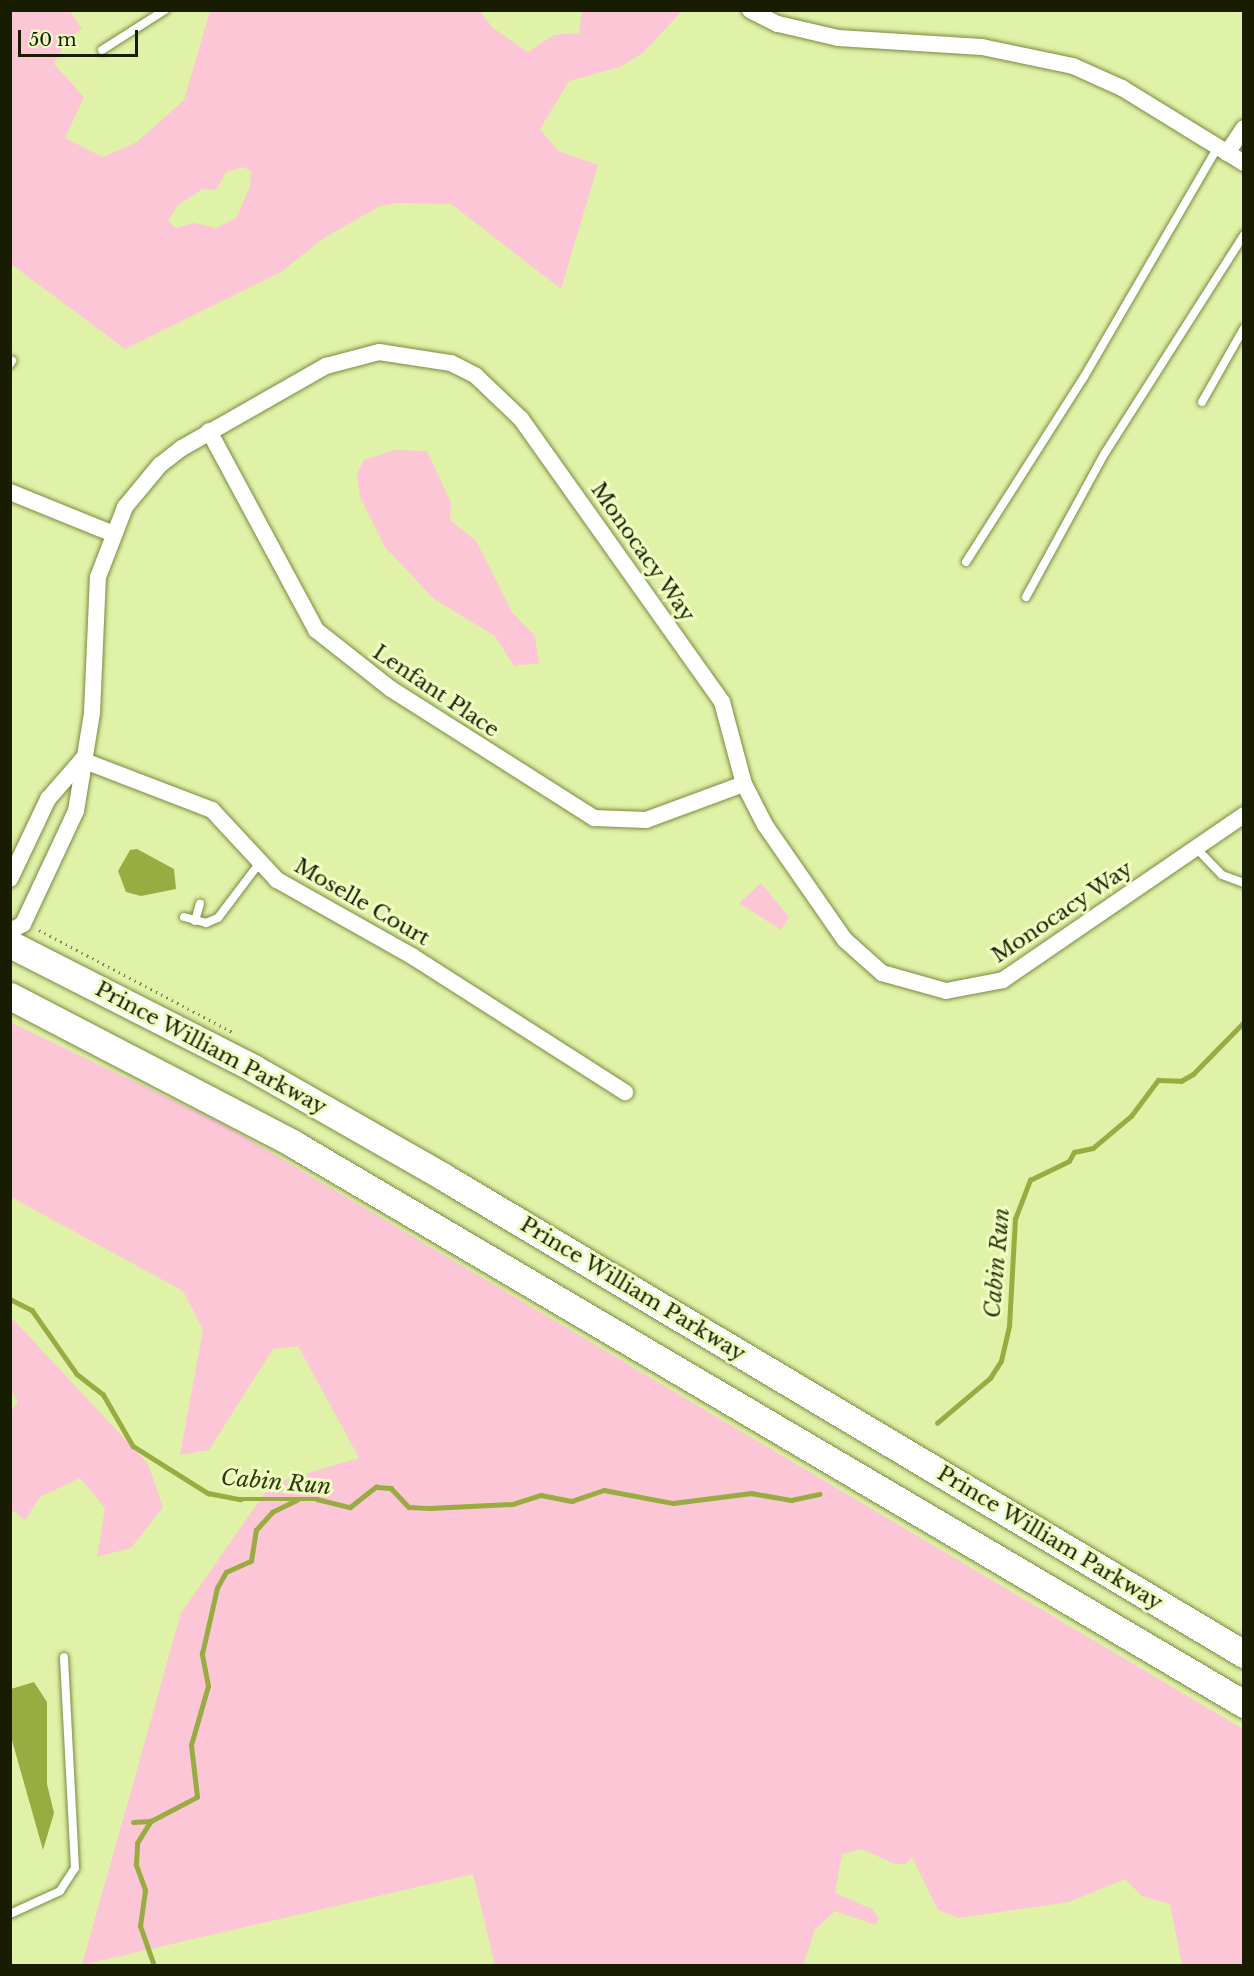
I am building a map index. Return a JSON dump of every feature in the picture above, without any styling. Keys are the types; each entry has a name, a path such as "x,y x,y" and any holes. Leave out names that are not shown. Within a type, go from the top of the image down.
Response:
{"highway":[{"name":"Prince William Parkway","path":"10,944 253,1068 442,1176 1244,1654"},
{"name":"Prince William Parkway","path":"10,996 292,1143 1244,1704"}],"street":[{"path":"750,10 778,24 838,38 982,47 1073,66 1122,88 1244,163"},
{"path":"1223,150 1244,128"},
{"name":"Monocacy Way","path":"10,931 23,924 76,811 82,760 92,713 94,600 111,533 160,465 209,431 354,357 425,355 476,376 521,419 722,702 744,784 765,825 858,956 882,973 924,989 973,990 1003,980 1244,815"},
{"name":"Lenfant Place","path":"209,431 316,630 391,689 594,818 646,820 744,784"},
{"path":"10,492 111,533"},
{"name":"Monocacy Way","path":"10,879 48,799 82,760"},
{"name":"Moselle Court","path":"82,760 212,810 258,865 625,1092"}],"lane":[{"path":"102,50 165,10"},
{"path":"966,562 1084,377 1223,150"},
{"path":"1026,597 1105,453 1244,235"},
{"path":"1202,402 1244,328"},
{"path":"1196,848 1222,875 1244,883"},
{"path":"184,917 195,921 218,918 258,865"},
{"path":"195,921 200,904"},
{"path":"10,1914 60,1891 75,1868 64,1657"}],"shaded area":[{"path":"11,10 70,11 82,29 66,40 54,64 84,97 65,138 103,157 137,142 184,100 210,11 480,11 493,28 528,52 554,35 579,33 582,11 682,11 643,53 620,67 569,81 540,129 558,151 598,165 561,289 451,204 398,203 380,206 324,238 281,272 125,349 11,264","holes":["243,167 251,171 250,187 236,218 216,228 194,223 176,228 168,221 178,205 203,189 216,190 226,172"]},
{"path":"395,450 427,451 451,503 450,520 476,541 512,612 535,636 539,663 514,666 495,636 434,599 385,547 360,497 357,473 364,460"},
{"path":"137,849 174,869 176,889 141,896 126,892 118,871 130,850"},
{"path":"761,883 789,917 781,930 739,903"},
{"path":"10,1022 223,1124 1243,1729 1243,1965 1182,1965 1170,1904 1142,1896 1125,1879 1069,1902 959,1918 938,1910 912,1857 906,1864 895,1864 861,1849 842,1854 835,1893 872,1909 879,1919 875,1925 835,1911 815,1930 803,1965 495,1965 473,1874 82,1965 181,1613 271,1484 359,1458 298,1346 273,1349 209,1450 180,1455 203,1330 183,1291 11,1197"},
{"path":"11,1317 148,1464 163,1507 131,1548 97,1557 105,1508 80,1478 40,1497 25,1520 11,1510 11,1410 18,1403 11,1390"},
{"path":"34,1682 47,1702 47,1784 54,1813 43,1850 11,1737 11,1689"}],"waterway":[{"name":"Cabin Run","path":"937,1423 990,1378 1001,1361 1009,1326 1015,1219 1030,1180 1069,1161 1074,1152 1093,1148 1131,1116 1158,1080 1181,1081 1193,1074 1244,1022"},
{"name":"Cabin Run","path":"10,1299 32,1310 77,1374 103,1394 133,1446 208,1493 240,1499 317,1499 350,1507 376,1487 391,1488 409,1507 430,1508 513,1504 541,1495 572,1501 604,1490 673,1503 751,1493 791,1500 819,1494"},
{"path":"154,1966 140,1926 145,1890 136,1865 137,1843 151,1821 197,1797 191,1745 208,1686 202,1654 217,1588 226,1572 251,1561 256,1530 272,1512 297,1500"},
{"path":"133,1822 151,1821"}]}
